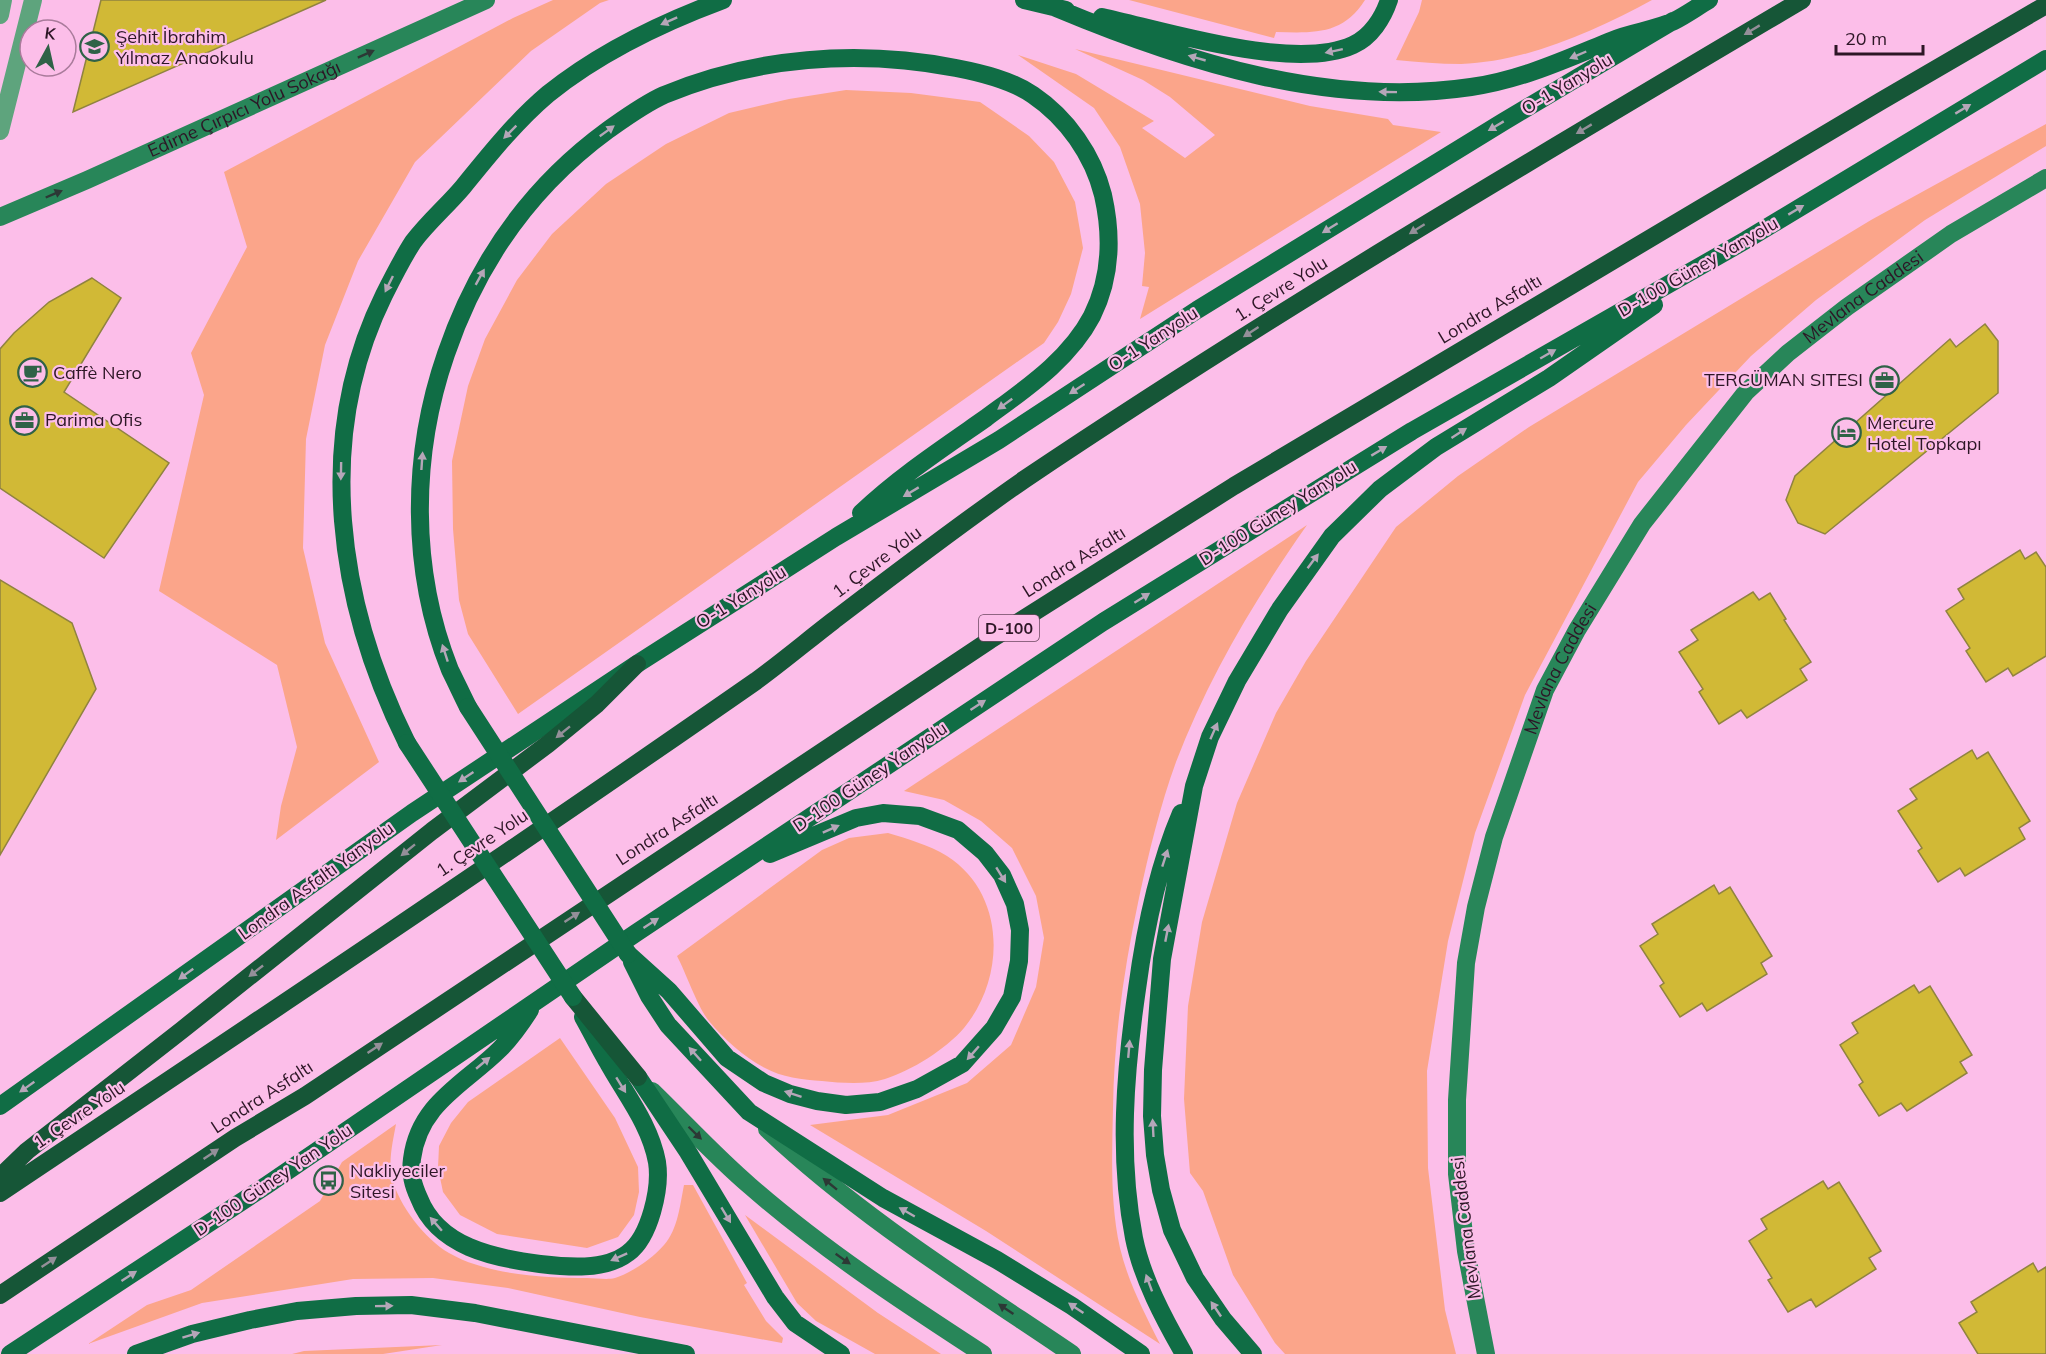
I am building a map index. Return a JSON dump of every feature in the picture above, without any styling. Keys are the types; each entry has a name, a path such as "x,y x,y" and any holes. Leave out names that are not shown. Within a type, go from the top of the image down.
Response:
{"highway":[{"name":"1. Çevre Yolu","path":"0,1193 294,996 761,677 897,573 1037,471 1249,333 1802,0"},
{"name":"Londra Asfaltı","path":"0,1294 236,1138 305,1096 990,640 1234,486 2046,5"},
{"path":"0,1177 27,1151 432,831 548,744 597,704 637,663"},
{"path":"573,997 638,1077"}],"main road":[{"name":"Edirne Çırpıcı Yolu Sokağı","path":"0,217 486,0"},
{"path":"533,1004 518,1029 499,1050 442,1098 429,1114 416,1143 412,1159 412,1181 422,1207 441,1230 464,1246 487,1255 516,1261 567,1267 603,1264 628,1253 643,1236 656,1194 658,1165 648,1130 607,1061 573,997 407,743 387,703 362,630 343,528 342,445 348,401 361,352 375,314 395,273 414,241 497,146 547,95 594,62 648,30 723,0"},
{"path":"1024,0 1204,41 1301,56 1337,51 1356,44 1377,27 1389,0"},
{"path":"1056,8 1142,42 1235,69 1291,82 1363,91 1406,92 1471,87 1530,74 1615,39 1673,21 1709,0"},
{"name":"O-1 Yanyolu","path":"637,663 836,537 999,440 1197,310 1673,21"},
{"path":"836,537 877,498 1045,373 1083,331 1093,314 1105,279 1109,257 1107,216 1100,184 1086,151 1062,120 1031,94 985,74 935,64 876,58 809,58 739,70 662,96 623,119 583,148 558,170 517,218 486,266 455,328 435,385 424,438 420,496 422,549 436,624 450,669 468,707 628,954 649,996 668,1024 749,1112 795,1155 848,1199 1072,1354"},
{"name":"D-100 Güney Yanyolu","path":"533,1004 1093,629 1301,498 1412,431 1746,240 2046,59"},
{"name":"Mevlana Caddesi","path":"1486,1354 1466,1251 1457,1174 1460,1039 1466,963 1476,908 1494,837 1545,690 1577,630 1642,524 1746,392 1788,353 1847,306 1951,234 2046,178"},
{"path":"1253,1354 1223,1319 1195,1278 1172,1230 1161,1190 1155,1155 1153,1070 1162,959 1194,786 1210,737 1237,681 1280,609 1332,536 1380,489 1436,447 1549,378 1746,240"},
{"name":"Londra Asfaltı Yanyolu","path":"0,1107 412,813 637,663"},
{"path":"1184,1354 1164,1319 1149,1285 1134,1239 1125,1150 1125,1089 1142,954 1156,884 1180,815 1194,786"},
{"path":"628,954 669,991 727,1058 764,1083 790,1094 846,1105 880,1102 917,1089 962,1065 994,1028 1012,997 1019,961 1015,904 1002,875 985,853 958,830 920,816 883,813 856,818 819,835 738,866"},
{"name":"D-100 Güney Yan Yolu","path":"10,1354 533,1004"},
{"path":"638,1077 688,1152 775,1297 795,1323 841,1354"},
{"path":"638,1077 750,1186 810,1235 920,1314 983,1354"},
{"path":"749,1112 883,1198 997,1260 1063,1300 1141,1354"},
{"path":"136,1354 192,1334 297,1311 356,1306 411,1305 475,1313 686,1354"}],"street":[{"path":"0,15 3,0"},
{"path":"0,131 33,0"}],"shaded area":[{"path":"553,0 609,0 600,3 531,51 415,162 358,261 325,345 306,439 303,548 325,643 379,762 276,840 281,806 297,747 277,665 159,591 204,395 191,353 247,247 224,172 513,18"},
{"path":"1129,0 1365,0 1347,20 1337,26 1315,32 1276,32 1274,38"},
{"path":"1422,0 1652,0 1584,33 1510,58 1461,64 1396,60 1419,12"},
{"path":"1075,49 1310,106 1388,119 1393,125 1441,132 1140,319 1149,287 1142,286 1145,253 1140,204 1120,147 1094,108 1018,55 1076,74 1154,121 1142,128 1185,158 1215,135 1170,97 1143,80"},
{"path":"846,90 911,93 980,102 1029,136 1054,162 1075,202 1083,248 1071,294 1058,322 1044,343 518,714 468,634 459,600 453,529 452,461 468,386 485,339 517,280 552,234 606,184 666,144 729,113 789,99"},
{"path":"2046,124 2046,146 1925,220 1816,300 1751,356 1686,425 1638,482 1525,695 1475,833 1448,941 1427,1071 1428,1168 1445,1310 1456,1354 1285,1354 1275,1343 1233,1275 1203,1191 1190,1173 1184,1099 1188,1006 1202,922 1237,803 1276,713 1306,661 1396,527 1458,476 1529,427 1871,220"},
{"path":"1307,525 1269,581 1234,640 1203,700 1176,762 1155,829 1129,950 1115,1055 1113,1196 1123,1261 1137,1298 1160,1344 986,1231 810,1125 888,1115 967,1083 1011,1045 1036,987 1044,938 1036,896 1012,848 981,821 944,800 904,791"},
{"path":"888,833 926,845 947,856 966,872 980,892 989,914 993,937 993,961 978,1008 957,1036 938,1051 906,1071 885,1079 854,1083 815,1081 785,1076 765,1068 735,1047 709,1021 696,999 677,956 822,850 849,838"},
{"path":"560,1038 615,1118 638,1167 639,1192 634,1215 618,1237 587,1248 497,1234 460,1215 443,1192 438,1168 439,1146 451,1123 468,1102"},
{"path":"396,1124 391,1151 392,1178 400,1200 414,1221 431,1239 449,1253 498,1271 553,1277 609,1279 621,1276 648,1260 669,1239 680,1209 684,1185 693,1185 747,1283 744,1285 766,1321 783,1338 782,1343 640,1317 508,1288 433,1278 353,1279 202,1303 88,1344 147,1305 191,1290 320,1201 342,1162"},
{"path":"745,1215 878,1313 941,1354 875,1354 816,1321 797,1303"},
{"path":"442,1345 383,1354 292,1354 304,1351"}],"building":[{"path":"101,0 326,0 73,112"},
{"path":"92,278 121,298 64,392 169,463 104,558 0,488 0,349 14,333 49,302"},
{"path":"1985,324 1998,341 1998,393 1825,534 1798,523 1786,500 1795,476 1950,339 1956,347"},
{"path":"2020,550 2025,559 2036,552 2046,567 2046,656 2013,676 2008,668 1986,682 1966,651 1970,648 1946,611 1964,599 1958,589"},
{"path":"0,580 72,623 96,689 0,855"},
{"path":"1753,592 1759,600 1770,593 1786,619 1784,620 1811,662 1800,669 1807,680 1747,718 1741,710 1719,724 1699,692 1703,689 1679,652 1698,640 1691,630"},
{"path":"1972,750 1977,759 1988,752 2030,821 2019,828 2025,839 1965,876 1960,868 1938,882 1918,851 1922,848 1898,811 1917,799 1910,789"},
{"path":"1714,885 1719,894 1730,887 1772,956 1761,963 1767,974 1707,1011 1702,1003 1680,1017 1660,986 1664,983 1640,946 1658,934 1652,924"},
{"path":"1914,985 1919,993 1930,986 1972,1055 1960,1062 1967,1073 1907,1111 1901,1103 1879,1116 1859,1085 1863,1082 1840,1045 1858,1033 1852,1023"},
{"path":"1823,1181 1828,1189 1839,1182 1881,1251 1869,1258 1876,1269 1816,1307 1811,1299 1788,1312 1768,1280 1772,1278 1749,1241 1767,1229 1761,1219"},
{"path":"2033,1263 2038,1272 2046,1267 2046,1354 1978,1354 1959,1323 1977,1312 1971,1302"}],"place":[{"name":"Şehit İbrahim Yılmaz Anaokulu","path":"95,47"},
{"name":"Caffè Nero","path":"32,373"},
{"name":"TERCÜMAN SITESI","path":"1884,380"},
{"name":"Parima Ofis","path":"24,420"},
{"name":"Mercure Hotel Topkapı","path":"1846,433"},
{"name":"Nakliyeciler Sitesi","path":"329,1181"}]}
